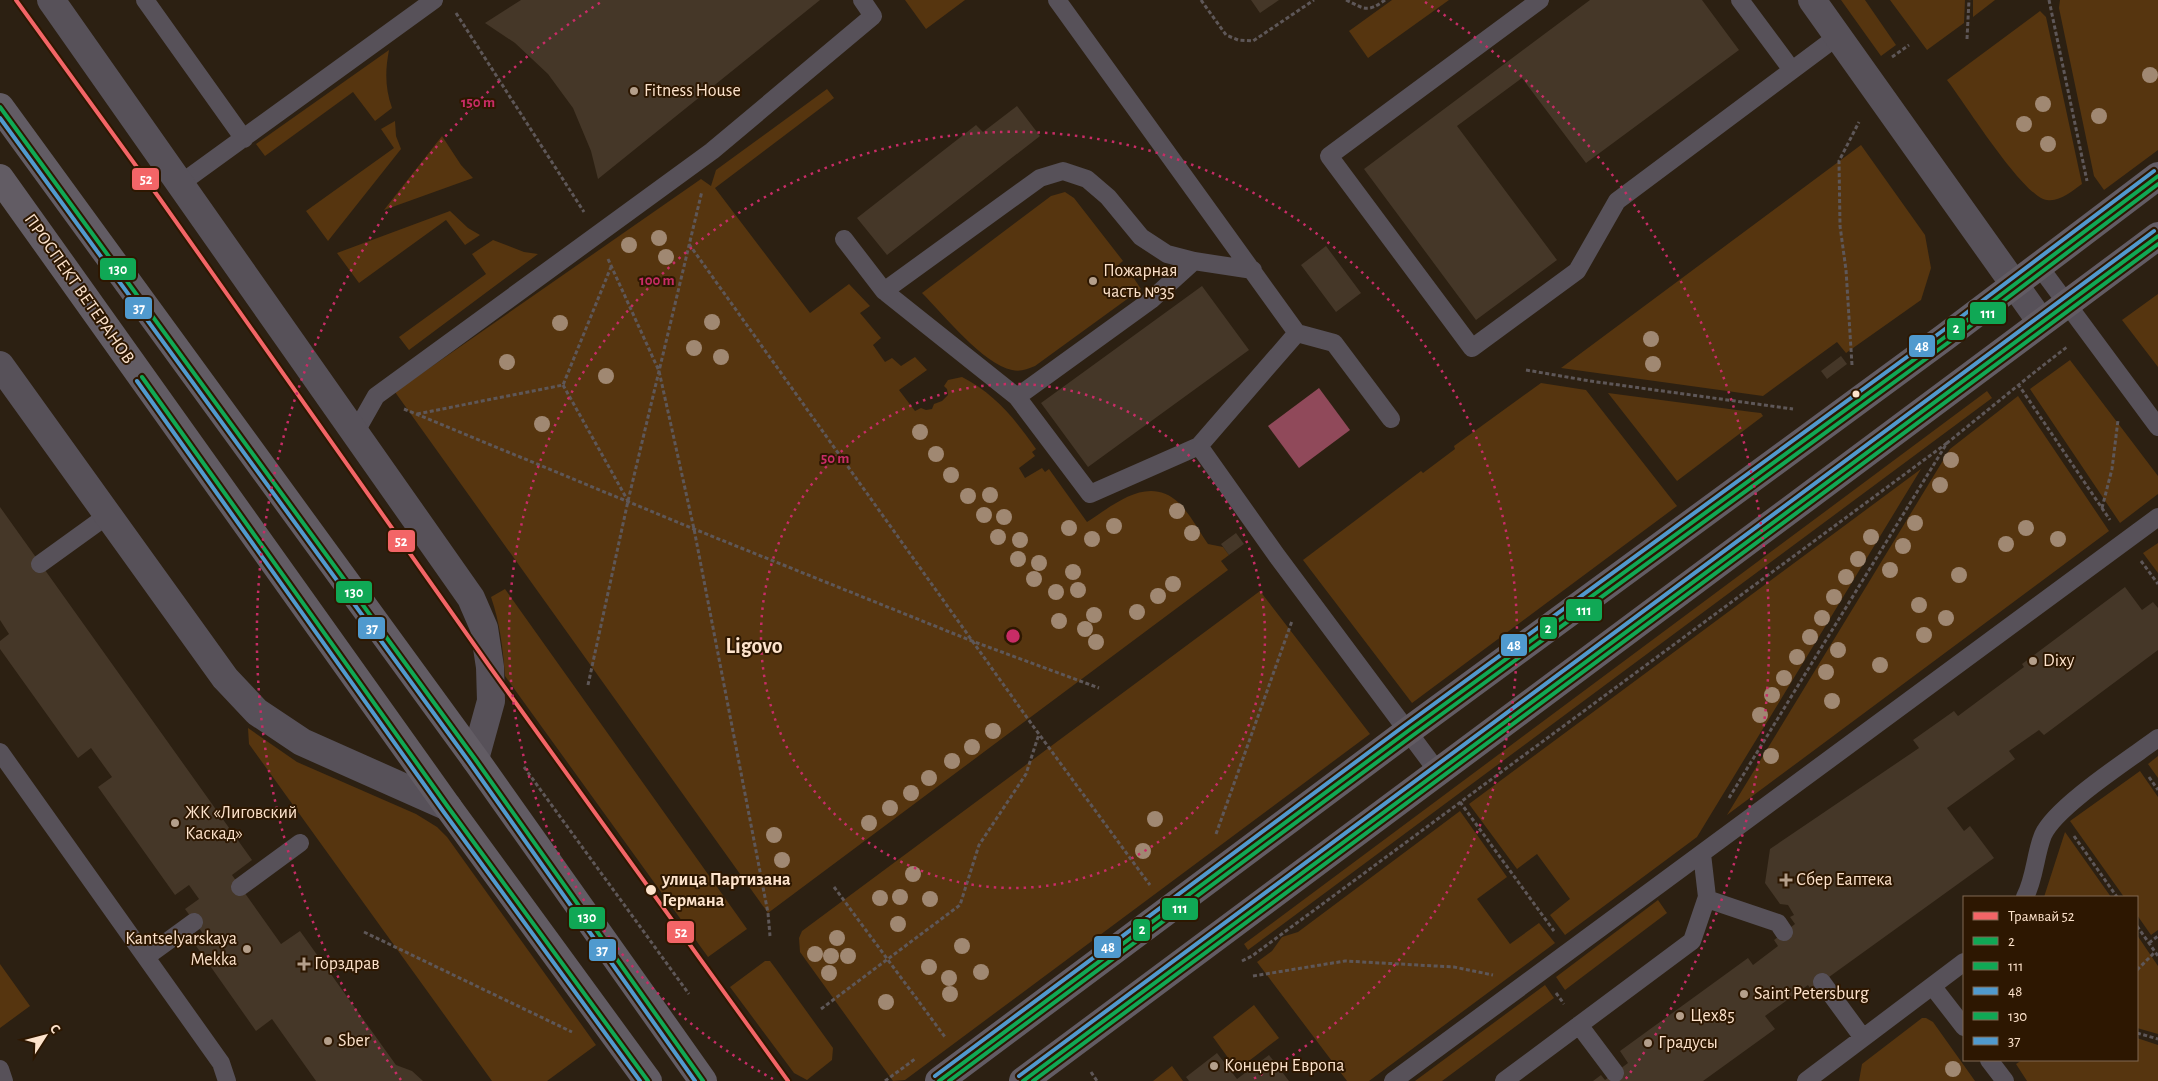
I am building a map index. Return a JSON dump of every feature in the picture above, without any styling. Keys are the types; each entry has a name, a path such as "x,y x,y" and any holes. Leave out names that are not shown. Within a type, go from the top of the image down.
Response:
{"main road":[{"path":"0,107 475,759 703,1081"},
{"path":"939,1081 1408,731 2015,285 2158,176"},
{"name":"ПРОСПЕКТ ВЕТЕРАНОВ","path":"0,178 448,807 648,1081"},
{"path":"1023,1081 2158,236"}],"street":[{"path":"51,0 471,598 484,628 490,667 491,701 475,759"},
{"path":"1812,0 2041,322"},
{"path":"0,365 225,678 257,712 302,742 448,807"}],"lane":[{"path":"144,0 244,139"},
{"path":"180,184 434,0"},
{"path":"356,433 376,396 712,151 873,16 862,0"},
{"path":"1057,0 1297,333 1334,343 1391,419"},
{"path":"1540,0 1329,156 1472,348 1577,271 1617,201 1838,36"},
{"path":"1740,0 1792,70"},
{"path":"884,291 1040,178 1063,171 1087,179 1108,197 1141,236 1167,254 1194,261 1253,270"},
{"path":"844,239 884,291 1018,397 1090,494 1199,446 1297,333"},
{"path":"1018,397 1151,300 1194,261"},
{"path":"2039,266 2158,427"},
{"path":"1199,446 1282,563 1438,772"},
{"path":"40,564 108,515"},
{"path":"1393,1081 2158,517"},
{"path":"2026,896 2030,887 2044,833 2058,813 2158,738"},
{"path":"0,752 221,1063 227,1081"},
{"path":"240,887 300,843"},
{"path":"1504,1081 1692,941 1706,899 1702,854"},
{"path":"1706,899 1778,923 1784,932"},
{"path":"146,957 194,922"},
{"path":"1806,1081 1963,963"},
{"path":"1822,982 1863,1038"},
{"path":"1933,987 1963,1026"},
{"path":"1579,1025 1615,1073"},
{"path":"1990,1061 2005,1081"},
{"path":"0,1069 4,1081"}],"path":[{"path":"1201,0 1226,35 1238,40 1253,41 1314,0"},
{"path":"1346,0 1365,9 1374,8 1385,0"},
{"path":"1967,39 1969,0"},
{"path":"2050,0 2087,181"},
{"path":"453,8 599,234 611,266 659,371 694,529 766,904 770,936"},
{"path":"1885,62 1909,45"},
{"path":"1852,365 1846,270 1840,226 1839,161 1859,122"},
{"path":"588,685 628,501 712,151"},
{"path":"689,244 972,641 1150,885"},
{"path":"563,385 611,266"},
{"path":"1242,961 1252,956 1947,443 2000,401 2018,384 2070,345"},
{"path":"1526,370 1590,382 1794,409"},
{"path":"2018,384 2114,527"},
{"path":"416,414 563,385"},
{"path":"563,385 628,501"},
{"path":"376,396 694,529 972,641 1099,688"},
{"path":"2102,508 2112,469 2119,417"},
{"path":"1728,800 1947,443"},
{"path":"2137,557 2158,584"},
{"path":"1215,836 1292,624"},
{"path":"821,1009 960,905 979,845 1026,774 1039,734"},
{"path":"524,767 689,994"},
{"path":"1460,802 1554,931"},
{"path":"2076,838 2116,896"},
{"path":"1142,891 1157,880"},
{"path":"834,886 945,1037"},
{"path":"2138,928 2157,954 2138,969"},
{"path":"364,932 571,1032 576,1037"},
{"path":"2148,943 2158,936"},
{"path":"1253,976 1344,961 1454,967 1535,977 1579,1025"},
{"path":"937,1043 953,1031"},
{"path":"2138,1033 2158,1039"},
{"path":"885,1081 921,1054"},
{"path":"1091,1072 1097,1081"}],"shaded area":[{"path":"905,0 965,0 926,29"},
{"path":"1392,0 1449,0 1368,58 1349,31"},
{"path":"1841,0 1865,0 1896,45 1881,56"},
{"path":"1890,0 1965,0 1964,23 1927,50"},
{"path":"1973,0 1995,0 1973,17"},
{"path":"2060,0 2158,0 2158,150 2104,190 2094,176 2059,8"},
{"path":"2040,11 2046,17 2082,184 2066,195 2052,200 2047,200 2037,195 2010,167 1947,80"},
{"path":"389,50 386,79 392,108 375,121 353,92 265,156 256,144"},
{"path":"827,89 834,98 715,188 810,313 849,284 870,306 860,313 881,338 873,345 885,362 892,358 901,366 915,357 927,370 899,390 915,411 921,408 926,410 932,409 934,404 942,401 948,395 947,389 944,386 948,380 962,377 985,391 1004,408 1036,449 1032,452 1035,456 1019,468 1025,478 1042,468 1045,472 1049,469 1087,522 1132,495 1155,491 1167,495 1183,507 1208,544 1223,547 1229,555 1221,561 1228,570 768,913 395,392 701,179 711,186 716,170"},
{"path":"395,121 396,136 401,149 328,241 306,211 394,148 381,129"},
{"path":"442,136 461,165 473,178 384,210"},
{"path":"1861,145 1925,235 1931,268 1921,300 1846,353 1837,342 1763,396 1561,368"},
{"path":"1065,192 1074,198 1123,261 1118,265 1123,271 1127,268 1141,289 1035,366 1015,371 1001,366 977,349 964,338 922,293 1051,196"},
{"path":"450,211 468,228 480,235 465,245 446,220 359,283 337,253"},
{"path":"493,240 524,252 538,254 409,350 399,337 486,274 472,254"},
{"path":"2158,294 2158,367 2122,320"},
{"path":"2070,360 2158,476 2158,494 2120,523 2030,389"},
{"path":"1541,383 1586,390 1677,506 1412,703 1303,560 1421,471 1423,473 1455,449 1454,446"},
{"path":"1319,388 1350,430 1299,468 1268,426"},
{"path":"1987,391 1992,398 1248,950 1244,944"},
{"path":"1608,393 1761,413 1763,416 1677,481"},
{"path":"2018,396 2109,531 1727,815 1950,449"},
{"path":"1921,469 1697,837 1565,935 1550,915 1570,899 1537,854 1517,869 1469,804"},
{"path":"2158,543 2158,573 2143,553"},
{"path":"505,589 747,929 708,957 505,676 501,636 491,597"},
{"path":"1260,591 1370,734 905,1080 893,1081 800,952 799,938 802,931"},
{"path":"248,728 297,762 416,814 437,827 447,837 596,1045 547,1081 492,1081 249,744"},
{"path":"2158,756 2158,778 2148,764"},
{"path":"2140,771 2158,797 2158,930 2151,935 2138,916 2138,896 2123,896 2070,821"},
{"path":"1460,811 1507,877 1477,899 1510,944 1539,923 1555,943 1369,1081 1347,1081 1257,962 1272,951 1282,937 1298,932"},
{"path":"2065,832 2110,896 2044,896"},
{"path":"1658,900 1667,913 1565,990 1556,977"},
{"path":"2138,936 2158,966 2158,1034 2138,1028"},
{"path":"765,961 770,961 833,1048 832,1060 807,1080 794,1073 730,987"},
{"path":"0,964 30,1006 0,1028"},
{"path":"1545,985 1554,998 1442,1081 1415,1081"},
{"path":"1254,1005 1279,1038 1237,1070 1213,1037"},
{"path":"1922,1018 1933,1022 1975,1081 1859,1081 1862,1064"},
{"path":"2138,1038 2158,1045 2158,1081 2027,1081 2016,1064 2020,1061 2138,1061"},
{"path":"1172,1066 1183,1081 1153,1081"}],"building":[{"name":"Fitness House","path":"521,0 820,0 598,179 591,151 573,108 548,74 515,43 485,23"},
{"path":"1251,0 1279,0 1260,13"},
{"path":"1590,0 1702,0 1739,50 1586,163 1522,78 1457,126 1557,260 1476,320 1364,169"},
{"path":"1017,106 1040,136 887,255 857,218 976,125 983,132"},
{"path":"1326,246 1361,293 1336,312 1301,265"},
{"path":"1202,286 1249,350 1088,467 1041,403"},
{"path":"1841,356 1847,364 1827,379 1821,371"},
{"name":"ЖК «Лиговский Каскад»","path":"0,507 252,860 232,875 281,944 300,931 396,1065 412,1071 423,1081 316,1081 272,1019 256,1031 194,943 204,935 185,909 199,899 189,885 175,895 98,787 112,777 91,748 78,758 0,649 0,641 9,634 0,620"},
{"path":"1236,533 1244,544 1229,555 1221,544"},
{"path":"2125,587 2142,610 2153,602 2158,608 2158,650 2044,735 2039,730 2009,751 2015,759 1947,808 1964,831 1970,826 1994,858 1811,990 1808,985 1765,1016 1775,1029 1703,1081 1593,1081 1601,1075 1605,1080 1628,1063 1620,1051 1748,958 1753,965 1778,946 1774,940 1795,924 1790,917 1794,915 1788,905 1780,904 1765,883 1770,849 1919,748 1913,740 1954,711 1958,716 2024,667 2022,664"},
{"name":"Концерн Европа","path":"1217,1053 1237,1079 1269,1055 1289,1081 1189,1081 1186,1077"}],"tram line":[{"name":"52","path":"16,0 160,199 490,667 788,1081"}],"transit line":[{"name":"130","path":"0,107 475,759 703,1081"},
{"name":"37","path":"0,118 470,763 695,1081"},
{"name":"48","path":"935,1076 1404,726 1941,332 2154,171"},
{"name":"2","path":"939,1081 1408,731 1945,337 2158,176"},
{"name":"111","path":"949,1081 1412,736 1949,342 2158,184"},
{"name":"48","path":"1019,1076 2154,231"},
{"name":"2","path":"1023,1081 2158,236"},
{"name":"111","path":"1033,1081 2158,244"},
{"name":"130","path":"142,377 448,807 648,1081"},
{"name":"37","path":"137,381 443,811 640,1081"}],"place":[{"name":"Fitness House","path":"634,91"},
{"name":"Пожарная часть №35","path":"1093,281"},
{"name":"Dixy","path":"2033,661"},
{"name":"ЖК «Лиговский Каскад»","path":"175,823"},
{"name":"Сбер Еаптека","path":"1786,880"},
{"name":"улица Партизана Германа","path":"651,890"},
{"name":"Kantselyarskaya Mekka","path":"247,949"},
{"name":"Горздрав","path":"304,964"},
{"name":"Saint Petersburg","path":"1744,994"},
{"name":"Цех85","path":"1680,1016"},
{"name":"Sber","path":"328,1041"},
{"name":"Градусы","path":"1648,1043"},
{"name":"Концерн Европа","path":"1214,1066"}],"district":[{"name":"Ligovo","path":"754,646"}]}
